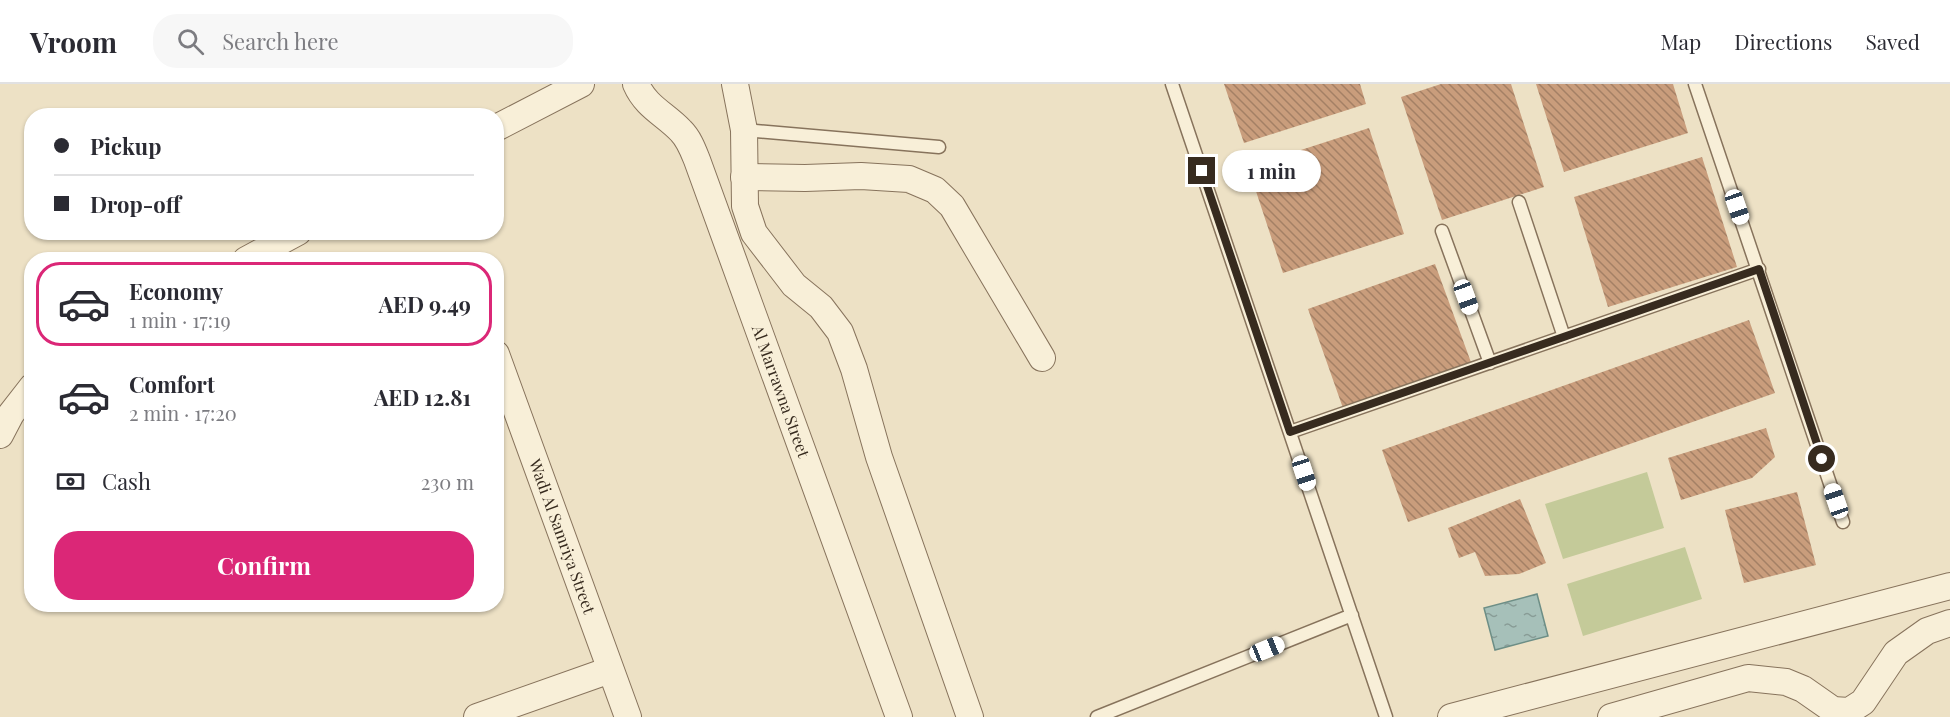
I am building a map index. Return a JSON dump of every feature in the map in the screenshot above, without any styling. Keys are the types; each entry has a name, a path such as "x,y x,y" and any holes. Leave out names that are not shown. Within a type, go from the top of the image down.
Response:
{"street":[{"path":"504,124 581,84"},
{"name":"Al Marrawna Street","path":"636,84 652,108 683,133 698,159 899,717"},
{"path":"735,84 744,130 745,206 754,233 794,285 821,308 840,332 854,369 879,457 970,717"},
{"path":"744,177 885,177 909,179 935,190 952,206 1042,358"},
{"path":"261,252 283,240"},
{"name":"Wadi Al Samriya Street","path":"504,376 628,717"},
{"path":"0,435 11,414 24,397"},
{"path":"1451,717 1950,586"},
{"path":"1611,717 1730,681 1748,678 1786,682 1847,713 1896,653 1927,631 1950,623"},
{"path":"477,717 610,670"}],"lane":[{"path":"1172,84 1386,717"},
{"path":"1695,84 1843,522"},
{"path":"744,130 939,147"},
{"path":"1519,202 1564,337"},
{"path":"1442,231 1490,363"},
{"path":"1290,432 1759,269"},
{"path":"1097,717 1352,615"}],"green space":[{"path":"1647,472 1664,528 1563,559 1545,504"},
{"path":"1685,547 1702,599 1583,636 1567,584"}],"water":[{"path":"1537,594 1548,636 1495,650 1484,608"}],"building":[{"path":"1224,84 1360,84 1366,104 1244,143"},
{"path":"1441,84 1511,84 1544,187 1442,220 1401,97"},
{"path":"1536,84 1673,84 1688,133 1564,172"},
{"path":"1369,128 1404,234 1283,273 1248,167"},
{"path":"1702,157 1737,267 1608,307 1574,197"},
{"path":"1435,264 1472,365 1344,411 1308,309"},
{"path":"1749,320 1775,393 1408,522 1382,450"},
{"path":"1766,428 1775,457 1752,478 1681,500 1668,458"},
{"path":"1797,492 1816,565 1744,583 1725,510"},
{"path":"1520,499 1546,563 1519,574 1485,576 1475,552 1459,558 1448,528"}],"route":[{"path":"1202,171 1290,432 1759,269 1822,459"}]}
